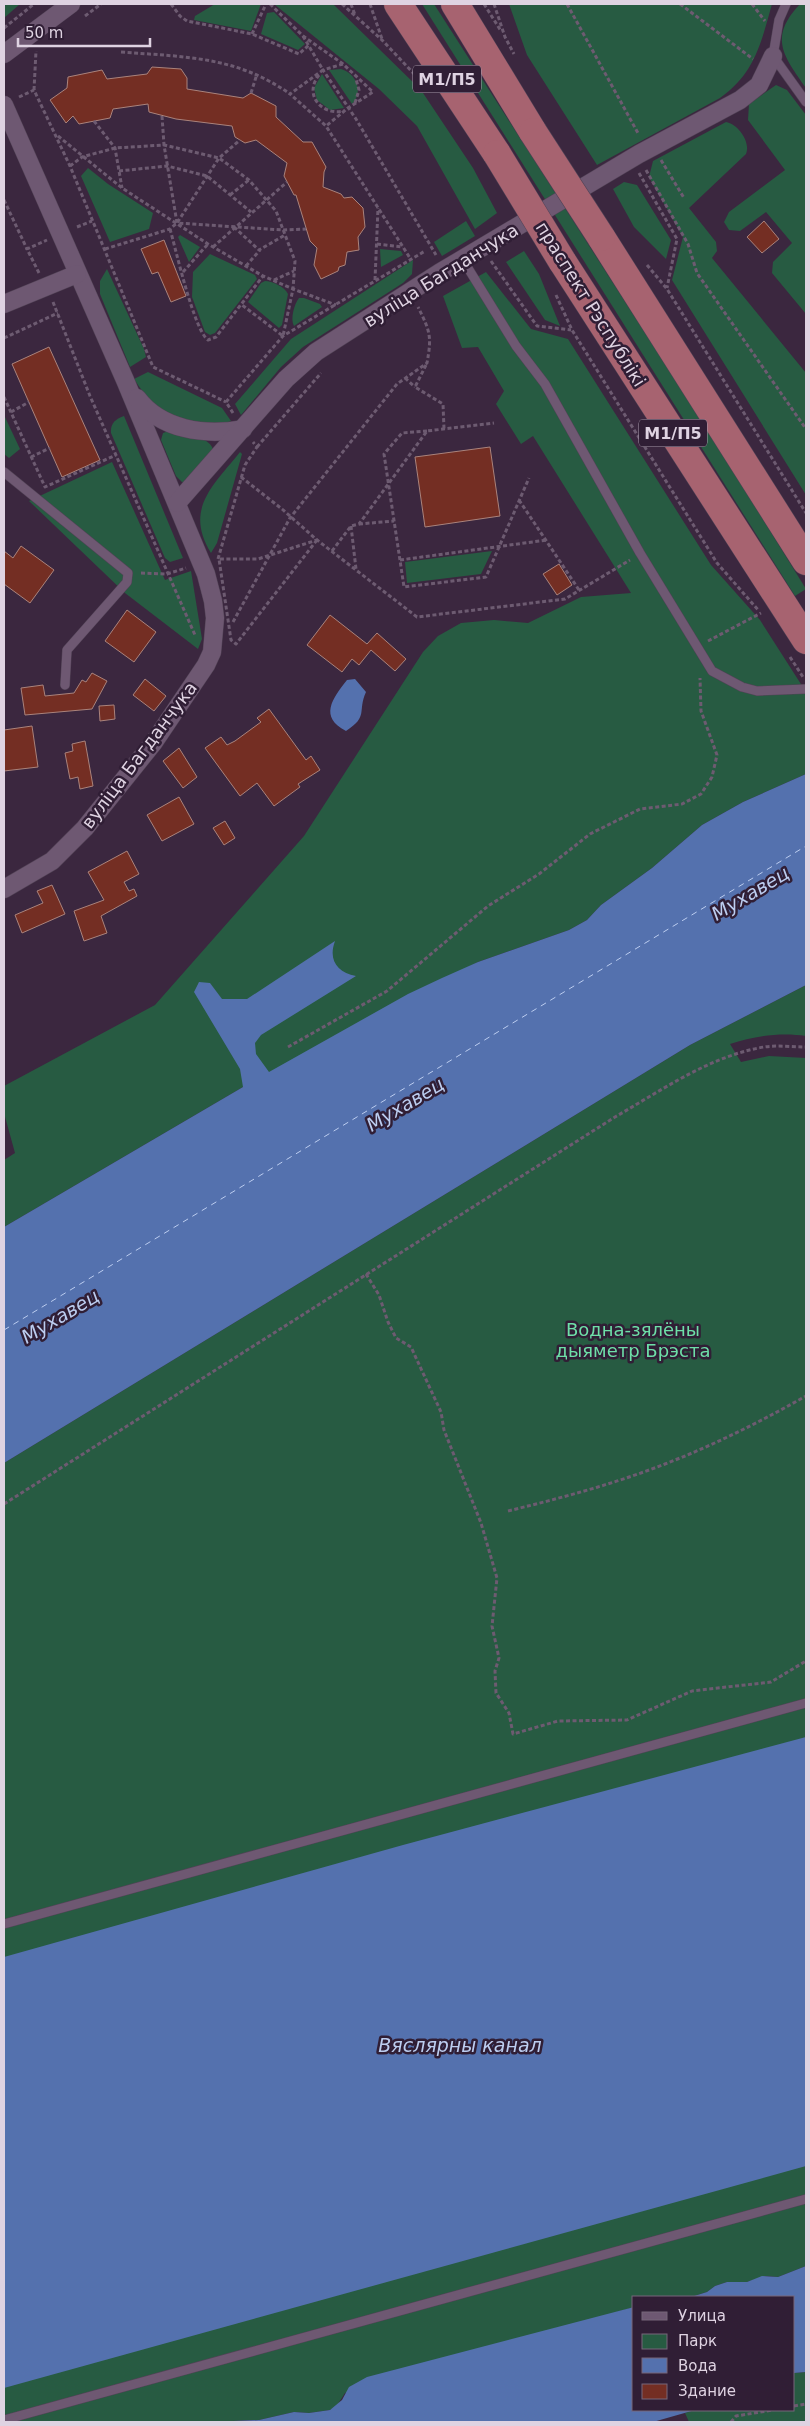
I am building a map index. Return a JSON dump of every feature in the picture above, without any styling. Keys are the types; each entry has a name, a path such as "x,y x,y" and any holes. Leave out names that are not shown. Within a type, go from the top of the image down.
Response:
{"highway":[{"name":"праспект Рэспублікі","path":"379,4 497,154 770,612"},
{"name":"М1/П5","path":"455,4 806,561"},
{"name":"М1/П5","path":"770,612 806,640"}],"street":[{"path":"4,54 71,4"},
{"name":"вуліца Багданчука","path":"177,503 286,379 316,352 445,270 466,266 646,151 740,100 759,85 770,63"},
{"name":"вуліца Багданчука","path":"4,889 52,862 85,828 154,742 199,677 212,652 215,618 210,586 125,380 77,274 10,102"},
{"path":"4,304 77,274"},
{"name":"вуліца Багданчука","path":"125,380 151,414 164,421 212,433 244,429"}],"lane":[{"path":"786,4 775,35 770,63 806,102"},
{"path":"466,266 516,346 545,384 640,553 712,671 742,687 758,691 806,689"},
{"path":"4,472 128,573 127,582 67,650 65,684"},
{"path":"4,1924 806,1703"},
{"path":"4,2420 806,2199"}],"path":[{"path":"4,28 34,4"},
{"path":"171,4 180,16 187,21 252,34 299,54 309,45"},
{"path":"252,34 266,4"},
{"path":"270,4 303,36 343,64 373,92 349,108 329,112 319,106 313,88 322,71"},
{"path":"342,4 382,40 420,80"},
{"path":"351,4 355,15"},
{"path":"379,4 382,40"},
{"path":"484,4 505,37"},
{"path":"568,4 639,132 646,151 684,198"},
{"path":"680,4 730,44 770,63"},
{"path":"752,4 775,35"},
{"path":"303,36 322,71 349,108 445,270"},
{"path":"33,47 36,52 34,90 56,134 92,221 106,249 153,367 226,402 257,447"},
{"path":"121,52 232,64 269,79 290,94 326,126 410,258"},
{"path":"290,94 322,71 343,64"},
{"path":"326,126 356,102 359,90 352,74 342,68 329,69"},
{"path":"251,93 257,74"},
{"path":"10,102 34,90"},
{"path":"162,116 164,145 176,222"},
{"path":"94,121 115,148 122,188"},
{"path":"56,134 82,158 122,188 212,247 263,276 336,305"},
{"path":"106,249 170,229 219,158 240,140"},
{"path":"70,166 82,158 115,148 164,145 219,158 249,180 276,211 295,261 293,289 283,336"},
{"path":"119,171 167,166 207,176 251,212"},
{"path":"667,289 677,239 637,171 644,168 688,244 697,273 806,430"},
{"path":"230,195 249,180"},
{"path":"212,247 287,182"},
{"path":"4,200 41,278"},
{"path":"375,280 378,207"},
{"path":"4,214 9,214"},
{"path":"76,227 92,221"},
{"path":"176,222 283,230 306,229"},
{"path":"234,227 260,250"},
{"path":"170,229 192,310 202,334 208,340 216,337 263,276"},
{"path":"246,266 260,250 285,235"},
{"path":"27,249 48,240"},
{"path":"182,273 208,244"},
{"path":"377,244 404,247"},
{"path":"226,402 283,336 410,258 425,251"},
{"path":"466,266 497,254"},
{"path":"490,258 538,326 572,330"},
{"path":"642,258 667,289 806,513"},
{"path":"274,280 294,272"},
{"path":"553,288 572,330 717,563 770,612 713,638"},
{"path":"409,311 424,301"},
{"path":"242,305 283,336"},
{"path":"415,387 427,363 432,341 430,332 417,306"},
{"path":"4,338 58,313"},
{"path":"229,629 290,518 397,384 427,363"},
{"path":"317,540 236,644 231,640 219,559 245,465 257,447 326,367"},
{"path":"406,378 415,387 443,404 444,429"},
{"path":"4,397 45,487 116,455"},
{"path":"11,412 29,402"},
{"path":"494,423 402,433 384,454 404,587 486,577 529,478"},
{"path":"359,524 427,431"},
{"path":"31,457 50,448"},
{"path":"241,477 317,540 417,617 565,599 640,553"},
{"path":"519,500 579,590"},
{"path":"332,551 351,526 394,520"},
{"path":"351,526 356,569"},
{"path":"212,561 219,559 247,560 269,557 317,540"},
{"path":"400,560 547,540"},
{"path":"128,573 167,574 189,566"},
{"path":"288,1047 386,991 488,906 539,874 590,834 640,809 682,804 701,794 712,777 717,755 702,711"},
{"path":"4,1504 615,1116 692,1073 731,1056 765,1047 806,1048"},
{"path":"366,1274 379,1295 388,1322 396,1338 411,1347 441,1412 444,1430 481,1523 497,1578 492,1626 499,1658 495,1671 496,1693 509,1713 513,1734 558,1721 627,1720 692,1691 771,1682 806,1661"},
{"path":"508,1511 577,1493 664,1465 753,1426 806,1396"},
{"path":"731,2422 736,2416 767,2411"}],"green space":[{"path":"4,4 20,4 4,18"},
{"path":"215,4 261,4 251,31 194,20 195,16"},
{"path":"274,4 333,4 421,90 473,168 497,213 475,229 417,126 379,89"},
{"path":"422,4 434,4 717,445 806,589 795,596"},
{"path":"509,4 772,4 755,56 749,68 732,88 720,98 597,165 527,55"},
{"path":"800,4 806,4 806,88 786,56 782,37 784,27 790,16"},
{"path":"274,12 305,44 298,50 261,34 267,13"},
{"path":"341,69 351,74 357,84 356,99 352,104 329,70"},
{"path":"322,74 344,108 330,110 317,100 314,88"},
{"path":"776,85 787,90 806,115 806,314 772,273 773,262 792,243 766,212 740,231 729,230 724,222 729,212 785,170 748,120 749,104"},
{"path":"726,122 735,126 742,134 747,144 746,154 689,208 716,242 717,251 712,258 806,373 806,495 672,280 683,237 649,177 653,161"},
{"path":"88,168 108,184 153,213 149,229 110,242 81,176"},
{"path":"624,182 637,185 671,240 666,259 634,227 613,189"},
{"path":"466,221 475,236 442,256 434,242"},
{"path":"180,235 200,247 189,262 178,237"},
{"path":"380,249 401,251 403,255 381,267"},
{"path":"524,251 539,274 560,326 545,320 506,262"},
{"path":"210,254 255,275 257,279 215,333 210,335 205,332 192,297 193,272"},
{"path":"413,260 412,274 403,283 303,347 281,367 241,415 235,404 291,339"},
{"path":"107,269 146,357 130,367 100,294 100,281"},
{"path":"486,272 531,329 568,339 711,565 760,620 806,692 806,774 743,802 702,825 652,868 601,905 587,920 569,930 478,962 243,1087 4,1227 4,1160 15,1153 4,1113 4,1086 155,1005 304,836 423,652 438,636 461,623 494,620 528,623 581,597 631,593 533,436 521,444 496,404 504,391 478,347 462,348 443,296"},
{"path":"265,281 278,285 288,294 282,325 279,328 248,302 261,283"},
{"path":"299,298 320,304 322,307 294,326 292,320 294,308"},
{"path":"148,372 222,408 231,421 212,425 201,424 180,419 170,414 154,404 134,379"},
{"path":"4,415 20,449 9,458 4,454"},
{"path":"124,416 183,558 170,562 165,558 111,433 111,427 114,422"},
{"path":"169,431 200,438 210,444 213,449 186,482 182,482 176,476 161,440 163,433"},
{"path":"240,452 242,454 217,543 211,553 203,537 200,523 201,511 212,487"},
{"path":"112,462 165,580 191,571 202,639 198,649 125,593 29,501"},
{"path":"492,551 481,574 407,583 405,562"},
{"name":"Водна-зялёны дыяметр Брэста","path":"806,985 806,1036 787,1034 768,1036 730,1044 741,1062 769,1056 806,1058 806,2266 778,2277 766,2276 747,2282 727,2282 694,2296 632,2296 632,2308 345,2393 336,2407 330,2410 309,2413 294,2412 259,2420 210,2422 4,2422 4,1463 690,1045"},
{"path":"806,2372 806,2422 689,2422 685,2413 692,2411 795,2411 795,2373"}],"water":[{"path":"355,679 366,692 358,721 346,731 333,720 330,714 331,707 347,680"},
{"name":"Мухавец","path":"806,774 806,985 690,1045 4,1463 4,1227 243,1087 240,1069 194,992 199,982 210,983 222,999 247,999 335,941 333,954 336,964 344,972 356,976 261,1035 255,1043 256,1054 269,1072 408,994 478,962 569,930 587,920 601,905 652,868 702,825 743,802"},
{"name":"Вяслярны канал","path":"806,1737 806,2166 4,2388 4,1957 403,1845"},
{"path":"806,2266 806,2372 795,2373 795,2296 694,2296 727,2282 747,2282 762,2276 778,2277"},
{"path":"632,2308 632,2411 692,2411 653,2422 210,2422 259,2420 294,2412 309,2413 330,2410 342,2400 349,2387 367,2377"}],"building":[{"path":"152,67 181,69 187,78 187,89 243,98 251,93 276,106 276,117 303,142 312,142 326,167 323,187 341,194 344,198 352,197 363,208 365,227 358,237 359,250 347,252 345,265 339,267 338,271 321,279 314,265 317,248 310,241 296,195 294,195 284,176 287,163 256,140 245,143 235,137 232,126 176,119 149,112 148,104 113,109 110,118 79,124 73,116 66,123 50,100 67,88 68,77 102,70 107,79 147,74"},
{"path":"764,221 779,239 762,253 747,237"},
{"path":"164,240 186,296 171,302 158,272 152,274 141,249"},
{"path":"49,347 100,460 62,477 12,364"},
{"path":"490,447 500,516 425,527 415,457"},
{"path":"21,546 54,570 30,603 4,584 4,551 13,558"},
{"path":"559,564 572,585 557,595 543,574"},
{"path":"127,610 156,632 134,662 105,641"},
{"path":"330,615 367,644 377,633 406,659 395,671 371,650 359,665 352,659 342,672 307,645"},
{"path":"92,673 107,681 92,709 25,715 21,688 43,685 45,696 74,693 82,680 86,682"},
{"path":"145,679 166,696 154,711 133,695"},
{"path":"114,705 115,719 100,721 99,706"},
{"path":"269,709 306,760 311,756 320,770 298,784 300,787 274,806 257,783 240,796 205,748 221,737 227,745 235,741 261,722 257,718"},
{"path":"32,726 38,767 4,771 4,730"},
{"path":"85,741 93,786 80,789 78,777 70,779 65,753 73,751 72,744"},
{"path":"179,748 197,777 183,788 163,761"},
{"path":"179,797 194,824 162,841 147,815"},
{"path":"225,821 235,838 224,845 213,828"},
{"path":"127,851 139,874 124,882 129,891 134,889 137,896 101,916 107,933 84,941 74,911 104,900 88,872"},
{"path":"52,885 65,914 22,933 15,915 43,903 37,891"}],"ferry route":[{"path":"4,1330 806,846"}]}
